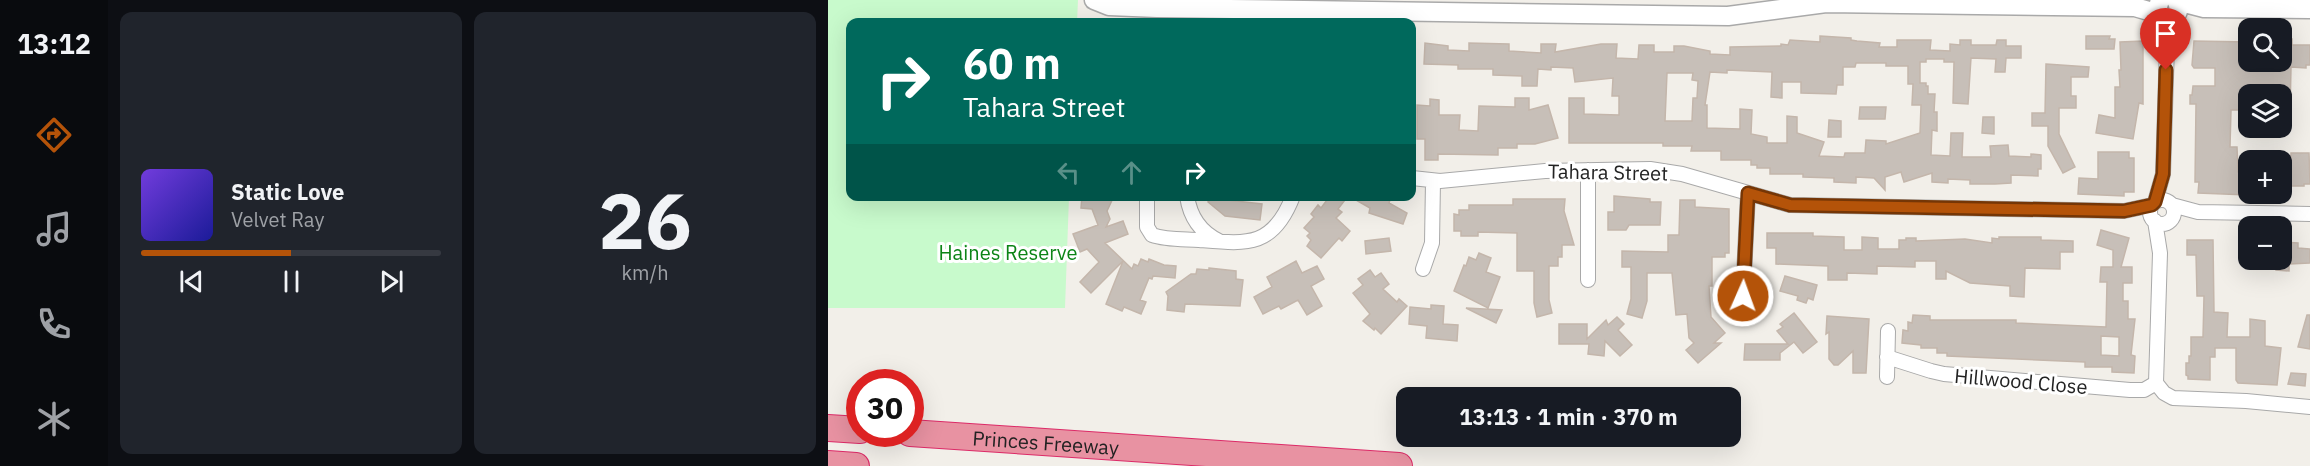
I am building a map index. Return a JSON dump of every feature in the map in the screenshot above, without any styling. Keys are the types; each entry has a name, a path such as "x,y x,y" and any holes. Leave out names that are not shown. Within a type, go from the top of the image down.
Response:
{"highway":[{"path":"828,428 846,429"},
{"name":"Princes Freeway","path":"924,435 1399,466"},
{"path":"828,464 856,466"}],"street":[{"path":"1094,0 1102,5 1119,7 1352,17 1385,6 1728,16 1750,7 1830,3 2310,9"},
{"path":"2168,8 2156,383 2173,398 2310,407"},
{"name":"Tahara Street","path":"1416,179 1433,181 1545,171 1650,169 1682,174 1790,205 2310,214"},
{"path":"1588,170 1588,280"},
{"path":"1423,269 1432,243 1433,181"},
{"path":"1743,296 1748,193"},
{"path":"1148,201 1147,227 1151,234 1224,242 1251,242 1268,235 1281,220 1290,201"},
{"path":"1188,201 1196,223 1209,235 1224,242"},
{"path":"1887,377 1888,331"},
{"name":"Hillwood Close","path":"1887,357 1944,374 2130,390 2144,390 2156,383"}],"green space":[{"name":"Haines Reserve","path":"828,0 1078,0 1077,18 846,18 846,201 1069,201 1065,308 828,308"}],"building":[{"path":"1820,36 1851,38 1851,40 1880,43 1879,47 1897,47 1897,40 1931,40 1930,50 1950,51 1950,44 1960,45 1960,40 1971,40 1971,45 1996,45 1997,40 2006,40 2006,46 2021,46 2021,58 2006,58 2005,72 1995,72 1996,59 1971,58 1968,104 1953,103 1954,62 1944,62 1944,59 1926,59 1926,62 1920,62 1920,83 1926,83 1928,94 1935,94 1934,112 1937,112 1937,131 1932,130 1931,155 1950,156 1951,133 1963,133 1962,157 1991,157 1990,146 2008,145 2009,156 2041,155 2041,169 2038,169 2038,176 2011,175 2011,183 1970,184 1970,180 1948,179 1948,183 1932,182 1932,173 1904,182 1901,172 1885,177 1885,190 1874,178 1856,177 1856,183 1834,182 1834,178 1803,177 1803,174 1770,174 1770,168 1757,168 1757,165 1751,165 1751,160 1721,160 1721,151 1691,151 1692,146 1663,146 1663,143 1569,143 1569,98 1584,98 1584,114 1619,115 1619,96 1612,96 1613,78 1575,82 1573,68 1551,67 1551,70 1538,69 1537,86 1522,86 1522,76 1493,75 1493,69 1458,69 1458,65 1424,64 1425,43 1448,46 1448,50 1469,51 1469,43 1509,44 1509,51 1541,53 1541,44 1556,44 1555,52 1601,44 1617,44 1616,58 1638,59 1639,45 1654,45 1654,52 1674,52 1674,46 1684,46 1710,51 1710,54 1730,55 1730,47 1781,46 1781,44 1788,45 1790,40 1820,42","holes":["1856,63 1908,66 1908,84 1913,84 1912,105 1921,105 1920,133 1886,144 1886,141 1866,140 1865,153 1845,153 1844,157 1819,156 1824,142 1797,133 1797,117 1787,116 1787,143 1767,143 1767,137 1751,134 1752,110 1740,109 1740,129 1707,128 1707,105 1705,105 1710,72 1727,73 1727,70 1772,72 1771,97 1782,98 1782,82 1801,82 1801,93 1836,94 1837,85 1843,85 1843,67 1855,67","1667,73 1693,73 1692,80 1698,81 1697,98 1693,98 1692,121 1665,121"]},
{"path":"2086,36 2110,36 2109,39 2115,39 2114,49 2086,49"},
{"path":"2143,41 2143,104 2139,103 2133,139 2096,133 2099,115 2115,118 2115,87 2120,87 2120,42"},
{"path":"2194,41 2238,42 2238,72 2291,72 2291,84 2238,84 2238,110 2231,110 2230,147 2237,147 2238,195 2198,193 2199,182 2195,182 2196,104 2190,104 2190,95 2192,95 2193,86 2215,86 2215,68 2194,68 2192,65"},
{"path":"2292,45 2310,45 2310,65 2306,65 2306,68 2292,67"},
{"path":"2046,64 2089,67 2088,77 2071,77 2071,96 2076,96 2076,108 2059,108 2059,134 2075,167 2063,173 2048,146 2048,126 2032,126 2032,113 2045,113"},
{"path":"1515,98 1529,98 1529,110 1548,105 1558,138 1535,144 1517,144 1517,148 1498,148 1498,155 1438,154 1438,160 1425,160 1425,139 1417,139 1417,105 1430,106 1430,99 1439,100 1439,115 1460,115 1459,130 1478,131 1479,106 1515,107"},
{"path":"1860,107 1886,107 1885,119 1859,119"},
{"path":"1983,117 1994,117 1994,134 1982,133"},
{"path":"1829,120 1841,121 1841,137 1828,137"},
{"path":"2098,152 2129,152 2129,158 2134,158 2134,192 2124,192 2124,196 2078,194 2079,178 2098,179"},
{"path":"2292,153 2309,153 2310,184 2304,184 2304,186 2292,186"},
{"path":"1614,196 1661,202 1660,225 1629,225 1626,230 1608,230 1608,212 1614,212"},
{"path":"1513,199 1565,199 1564,211 1574,245 1562,245 1562,257 1558,257 1558,266 1549,266 1549,300 1552,313 1537,317 1534,303 1534,271 1517,271 1517,233 1478,232 1478,236 1461,236 1461,231 1454,231 1454,214 1459,215 1459,210 1469,210 1469,205 1513,205"},
{"path":"1680,200 1695,200 1695,207 1729,209 1729,253 1725,253 1725,257 1712,257 1712,286 1709,286 1711,317 1725,333 1714,343 1721,343 1698,363 1686,350 1694,343 1689,338 1687,314 1676,315 1672,273 1647,273 1647,301 1642,318 1627,314 1631,299 1631,267 1622,267 1622,251 1668,252 1668,235 1679,235"},
{"path":"1082,201 1112,201 1107,211 1110,219 1106,227 1123,221 1128,234 1105,243 1132,269 1134,264 1138,266 1141,259 1176,266 1175,278 1153,276 1152,279 1149,278 1140,300 1146,302 1141,314 1124,307 1122,311 1106,304 1123,261 1091,293 1080,282 1099,262 1087,249 1080,252 1073,234 1098,225 1092,209 1081,208"},
{"path":"1236,201 1262,204 1260,220 1225,216 1208,202"},
{"path":"1326,201 1344,201 1338,209 1342,212 1336,218 1350,231 1342,241 1339,238 1321,258 1307,246 1311,240 1307,236 1310,233 1304,228 1314,217 1311,214 1318,205 1321,208"},
{"path":"1358,201 1390,201 1389,203 1407,213 1403,224 1369,213 1370,208"},
{"path":"2101,230 2129,238 2121,267 2132,267 2132,283 2123,283 2123,301 2128,301 2128,319 2135,319 2131,355 2135,356 2134,373 2112,372 2112,367 2085,367 2085,362 1947,356 1947,353 1937,353 1937,348 1921,348 1921,345 1902,343 1903,330 1908,331 1908,322 1912,323 1913,315 1930,316 1930,320 2016,320 2016,323 2106,327 2107,282 2100,282 2101,267 2113,267 2113,250 2097,245","holes":["2101,336 2119,337 2119,356 2101,355"]},
{"path":"1767,233 1813,233 1813,236 1844,237 1844,250 1862,250 1862,237 1878,238 1878,249 1899,249 1899,240 1906,240 1906,238 1916,238 1916,241 1965,239 1992,243 1992,238 1999,239 1999,237 2041,237 2041,240 2073,241 2073,252 2060,252 2060,269 2025,268 2024,297 2010,296 2010,286 1970,283 1946,271 1946,279 1936,279 1936,261 1915,261 1915,267 1877,266 1877,274 1847,273 1847,280 1828,280 1828,266 1776,264 1776,248 1767,248"},
{"path":"1389,238 1391,251 1366,254 1365,241"},
{"path":"2187,240 2213,240 2214,312 2228,313 2227,337 2250,337 2250,319 2265,321 2265,346 2281,348 2277,385 2238,383 2236,380 2236,348 2215,348 2215,357 2210,357 2210,380 2188,379 2186,363 2189,363 2189,356 2191,356 2191,337 2203,337 2204,296 2197,296 2196,255 2187,255"},
{"path":"2292,243 2298,243 2298,248 2310,249 2310,263 2292,264"},
{"path":"1479,253 1491,258 1486,272 1500,277 1488,308 1454,291 1469,257 1476,260"},
{"path":"1296,261 1302,273 1317,266 1324,279 1311,286 1322,306 1307,315 1298,300 1281,309 1279,306 1263,314 1254,297 1272,287 1267,277"},
{"path":"1209,268 1236,271 1236,279 1243,280 1240,306 1185,304 1184,312 1167,310 1166,292 1191,274 1196,274 1197,269 1209,270"},
{"path":"1370,270 1375,277 1381,273 1389,284 1383,289 1397,302 1399,299 1407,306 1381,334 1363,321 1370,314 1353,293 1363,285 1358,279"},
{"path":"1785,276 1817,285 1813,300 1808,298 1806,303 1797,300 1798,296 1780,291"},
{"path":"1431,305 1444,306 1443,324 1458,325 1457,341 1426,338 1427,326 1409,324 1410,307 1431,309"},
{"path":"1466,308 1502,310 1496,323"},
{"path":"1794,313 1817,342 1803,353 1794,342 1780,353 1780,360 1744,360 1745,344 1788,344 1777,331 1783,327 1780,324"},
{"path":"2307,315 2310,315 2310,349 2298,347"},
{"path":"1827,316 1869,319 1866,373 1853,373 1853,351 1838,365 1834,365 1829,359 1829,332 1826,334"},
{"path":"1617,317 1624,324 1618,330 1632,345 1620,356 1605,341 1604,356 1588,354 1589,344 1559,344 1559,324 1587,324 1587,339 1606,320 1608,325"},
{"path":"2291,373 2306,374 2305,386 2288,384"}],"route":[{"path":"1743,296 1748,193 1790,205 2124,211 2152,205 2155,202 2163,174 2166,70"}]}
